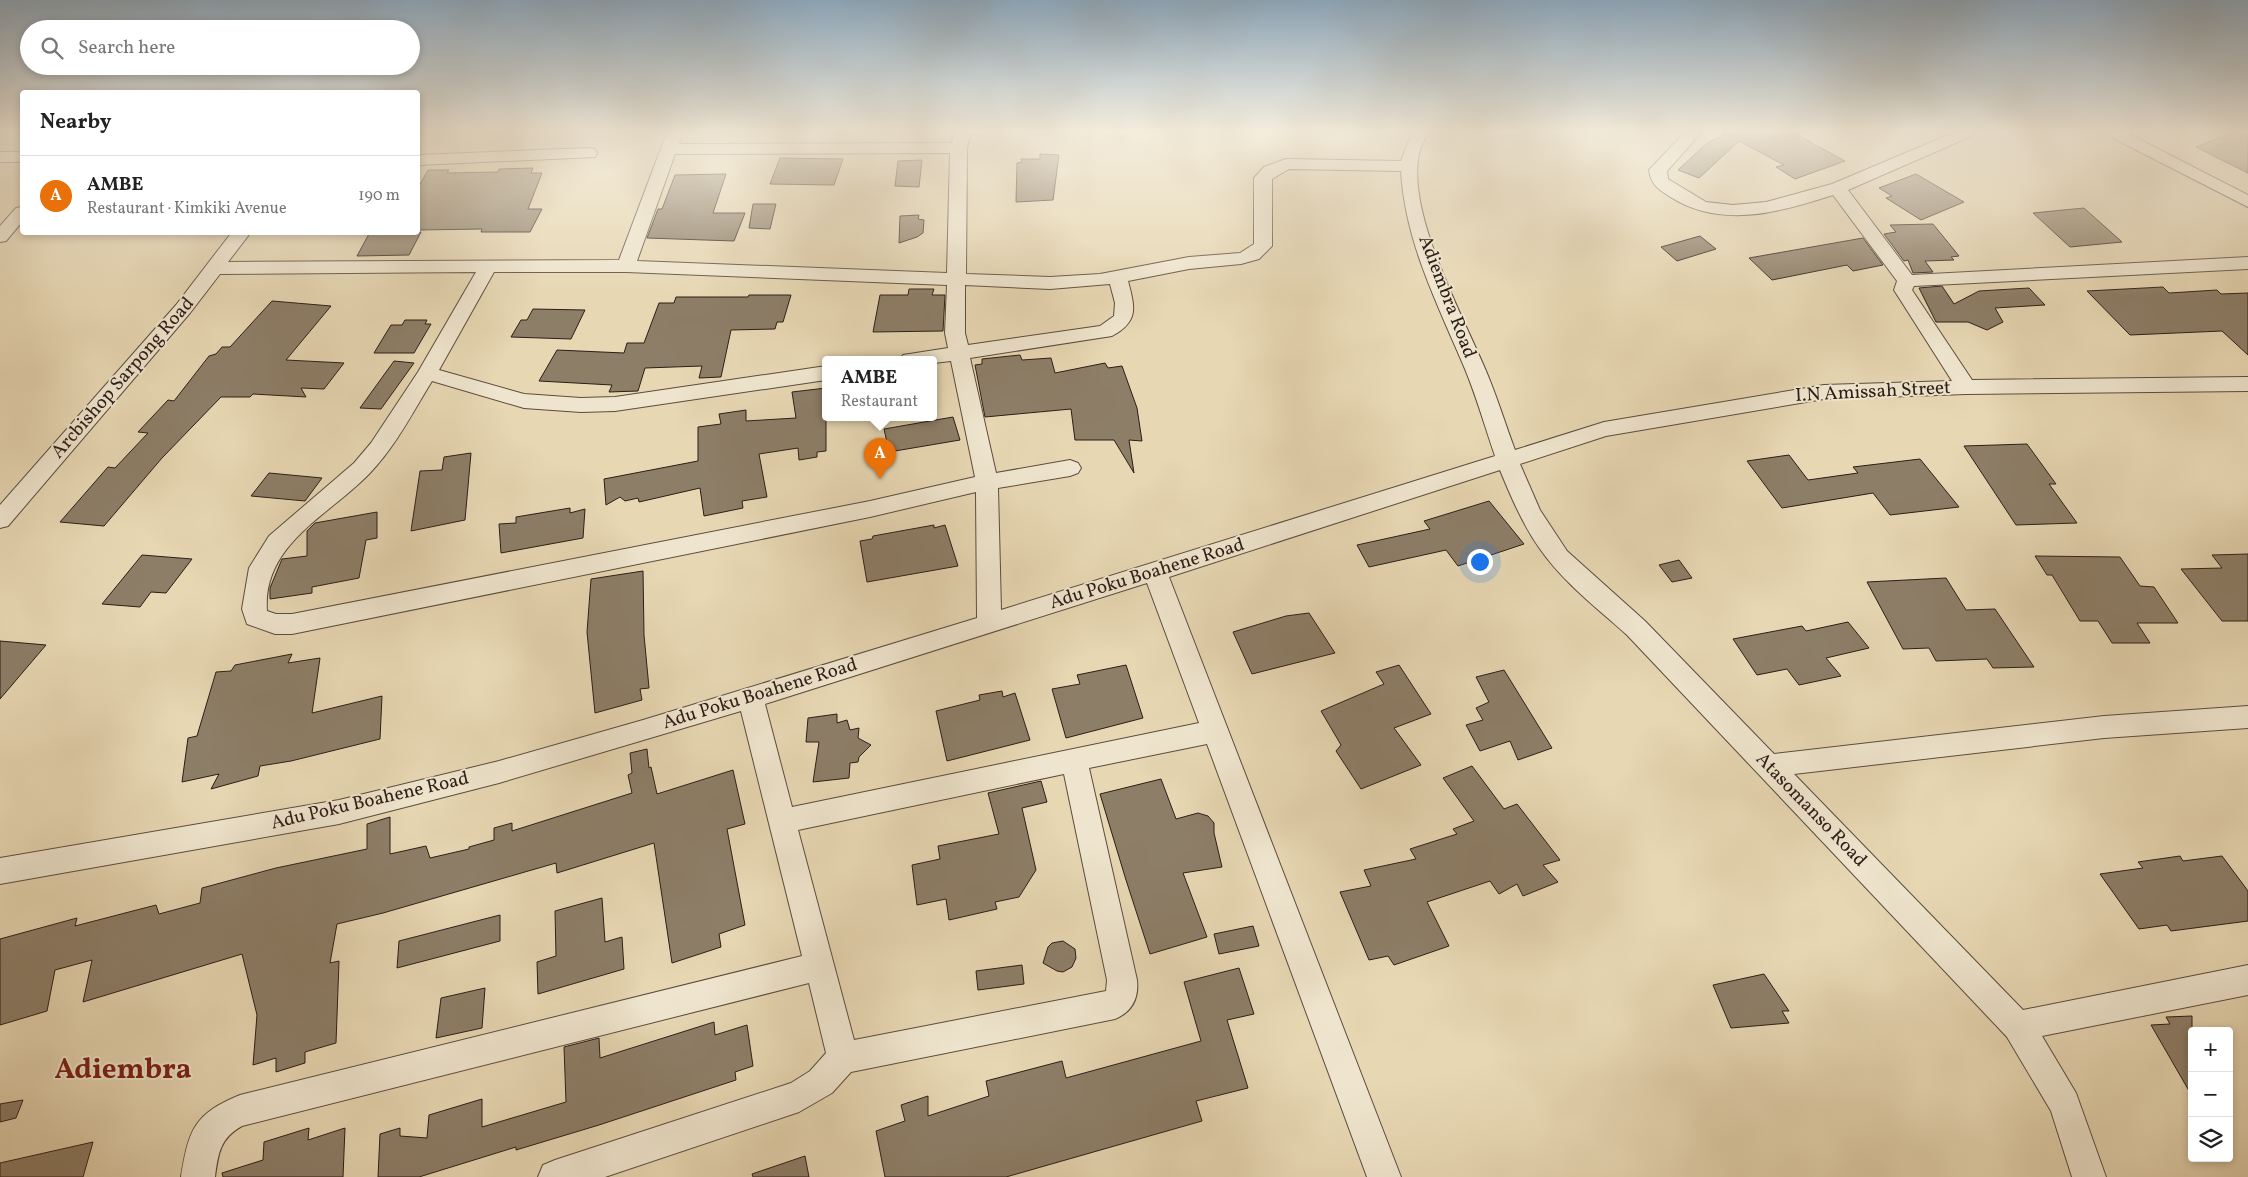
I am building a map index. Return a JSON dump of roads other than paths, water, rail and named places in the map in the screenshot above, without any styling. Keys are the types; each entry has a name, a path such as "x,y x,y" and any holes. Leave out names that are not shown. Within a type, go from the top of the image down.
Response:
{"street":[{"path":"626,266 654,187"},
{"path":"959,187 954,333 987,482 989,622"},
{"path":"215,268 626,266 955,280 1074,282 1189,263 1242,258 1260,250 1263,246 1263,187"},
{"name":"Adiembra Road","path":"1411,187 1413,204 1430,261 1447,306 1476,372 1506,461"},
{"path":"1666,187 1692,202 1713,208 1745,210 1780,206 1837,188 1907,281"},
{"path":"2219,187 2248,202"},
{"path":"0,237 20,214"},
{"name":"Arcbishop Sarpong Road","path":"0,520 177,316 240,235"},
{"path":"1907,281 2248,263"},
{"path":"488,268 427,372 379,448 362,468 277,542 261,568 254,609 256,617 275,624 292,624 860,511 987,482 1070,468"},
{"path":"937,356 1105,332 1121,323 1126,313 1118,278 1137,273"},
{"path":"1907,281 1903,290 1966,387"},
{"path":"427,372 510,398 581,405 614,404 822,374"},
{"name":"I.N Amissah Street","path":"1506,461 1572,437 1604,429 1785,397 1824,392 1966,387 2248,384"},
{"name":"Adu Poku Boahene Road","path":"0,871 339,812 499,772 643,731 1506,461"},
{"name":"Atasomanso Road","path":"1506,461 1539,529 1571,569 1636,628 2018,1026 2065,1104 2089,1177"},
{"path":"1155,572 1384,1177"},
{"path":"750,697 843,1058"},
{"path":"1768,766 2104,727 2248,718"},
{"path":"782,821 1215,731"},
{"path":"555,1177 799,1096 821,1082 843,1058 1115,1004 1122,993 1122,980 1074,760"},
{"path":"198,1177 202,1147 208,1131 222,1118 240,1111 819,966"},
{"path":"2018,1026 2248,980"}],"place":[{"name":"AMBE","path":"880,479"}],"district":[{"name":"Adiembra","path":"123,1070"}]}
